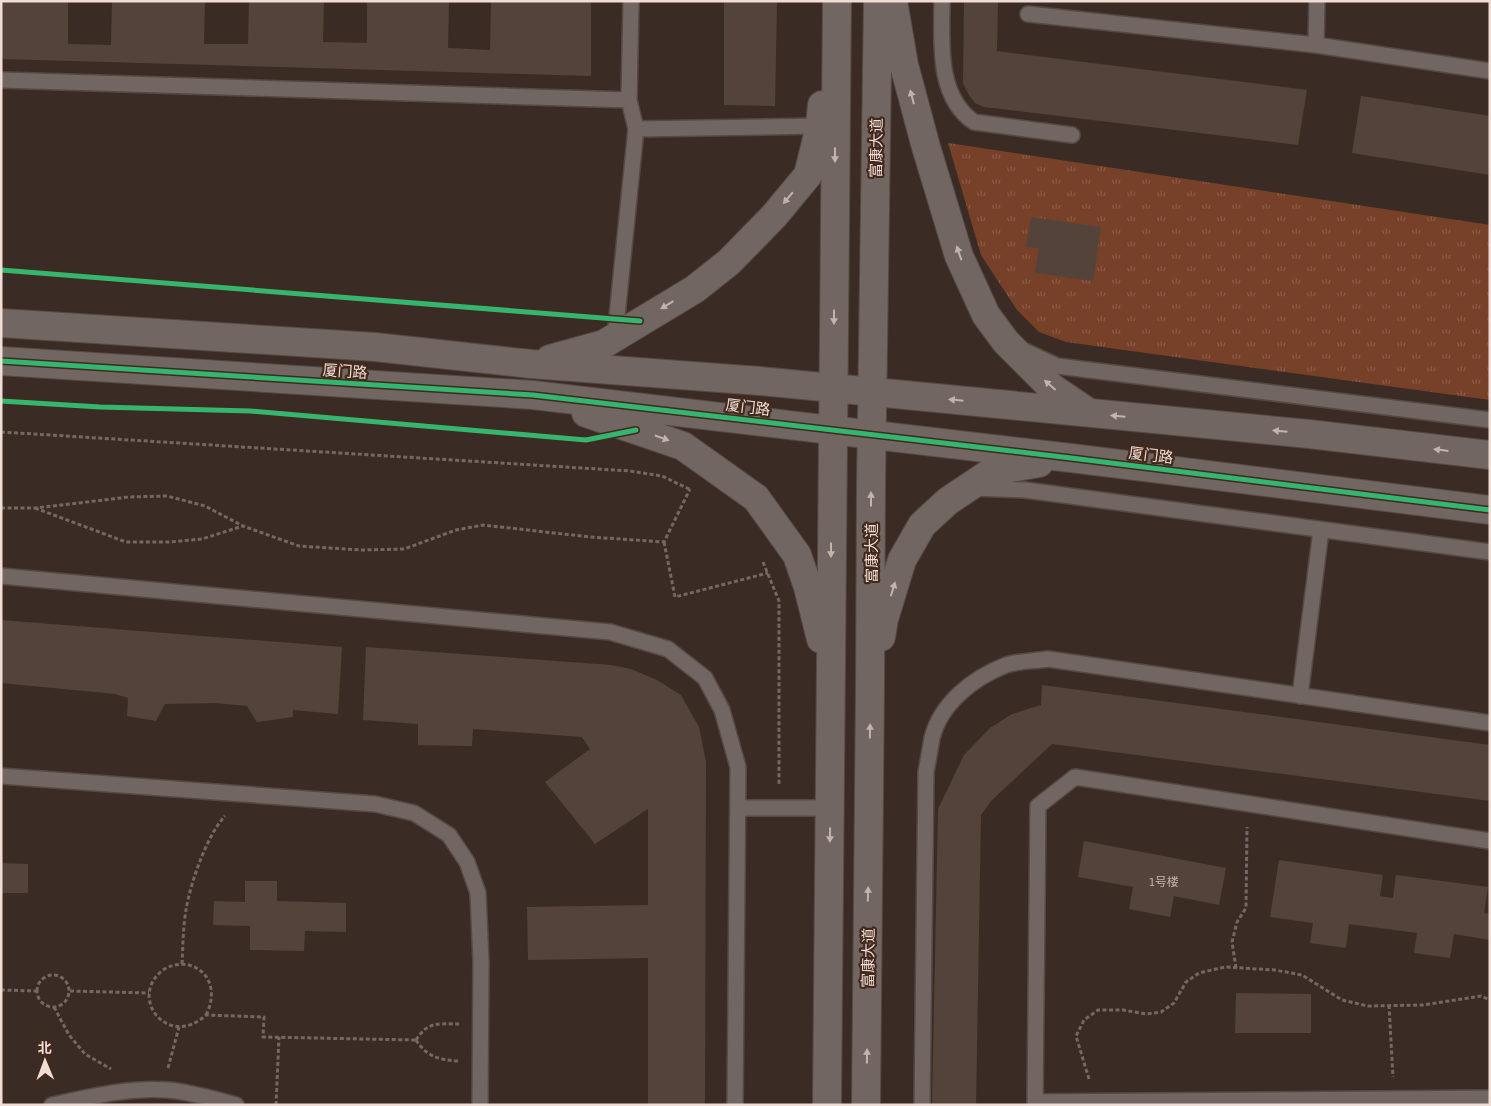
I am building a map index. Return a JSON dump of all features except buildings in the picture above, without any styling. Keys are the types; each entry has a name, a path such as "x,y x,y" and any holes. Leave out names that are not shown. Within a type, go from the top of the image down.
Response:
{"street":[{"path":"531,364 604,344 695,289 729,262 774,216 808,175 820,126 831,1"},
{"path":"827,1105 836,1"},
{"name":"富康大道","path":"866,1105 871,434 878,1"},
{"path":"893,1 904,66 926,147 959,256 986,315 1006,342 1051,387 1089,413"},
{"name":"厦门路","path":"1,323 375,347 531,364 726,378 1300,433 1490,455"},
{"name":"厦门路","path":"1,361 533,395 1071,458 1490,510"},
{"path":"533,395 683,446 756,498 797,555 808,587 831,682"},
{"path":"870,688 884,620 902,560 922,525 948,501 993,471 1071,458"}],"lane":[{"path":"616,336 636,130 629,100 631,1"},
{"path":"942,1 943,61 947,84 955,104 964,116 974,122 1072,135"},
{"path":"1316,45 1317,1"},
{"path":"1028,14 1316,45 1490,71"},
{"path":"1,80 629,100"},
{"path":"636,130 820,126"},
{"path":"1006,342 1057,366 1490,420"},
{"path":"968,488 1025,490 1490,552"},
{"path":"1300,696 1321,530"},
{"path":"1,576 610,632 668,650 705,678 722,710 738,767 735,1105"},
{"path":"922,1105 926,772 933,737 942,714 960,692 1007,665 1048,659 1490,723"},
{"path":"1,776 375,804 414,813 449,835 467,862 478,893 481,962 480,1105"},
{"path":"1490,841 1075,777 1038,806 1035,1102 1490,1098"},
{"path":"738,808 830,808"},
{"path":"52,1105 84,1098 132,1091 154,1090 166,1090 199,1096 236,1105"}],"path":[{"path":"1,432 630,471 662,476 697,494"},
{"path":"690,489 664,542 675,597 768,572"},
{"path":"1,508 35,508 129,497 167,496 205,506 243,526 298,546 361,550 404,549 456,530 483,525 590,537 664,542"},
{"path":"35,508 126,542 169,542 202,539 243,526"},
{"path":"760,555 779,601 779,808"},
{"path":"182,964 186,910 206,846 222,818 250,794"},
{"path":"1236,968 1232,942 1237,922 1246,908 1247,804"},
{"path":"182,964 188,965 198,969 206,976 211,986 211,1006 206,1015 189,1027 169,1025 160,1020 153,1012 149,993 152,982 167,967 182,964"},
{"path":"1096,1101 1076,1036 1084,1020 1098,1010 1122,1010 1146,1014 1161,1012 1174,1004 1186,982 1199,973 1225,967 1275,970 1302,975 1342,1000 1368,1006 1423,1004 1481,996 1490,1000"},
{"path":"48,975 63,978 67,981 70,991 66,1001 54,1007 41,1002 37,991 40,981 48,975"},
{"path":"1,990 37,991"},
{"path":"70,991 149,993"},
{"path":"1390,1005 1394,1099"},
{"path":"54,1007 69,1035 85,1054 154,1090 174,1049 179,1027"},
{"path":"206,1015 264,1017 264,1037 416,1040"},
{"path":"416,1040 423,1030 432,1024 480,1024"},
{"path":"276,1105 279,1037"},
{"path":"416,1040 431,1056 448,1060 480,1062"}],"green space":[{"path":"948,143 1490,225 1490,400 1066,342 1039,332 1017,310 981,255"}],"cycle path":[{"path":"1,270 640,321"},
{"path":"1,361 533,395 1071,458 1490,510"},
{"path":"1,401 100,407 250,411 586,440 636,430"}]}
